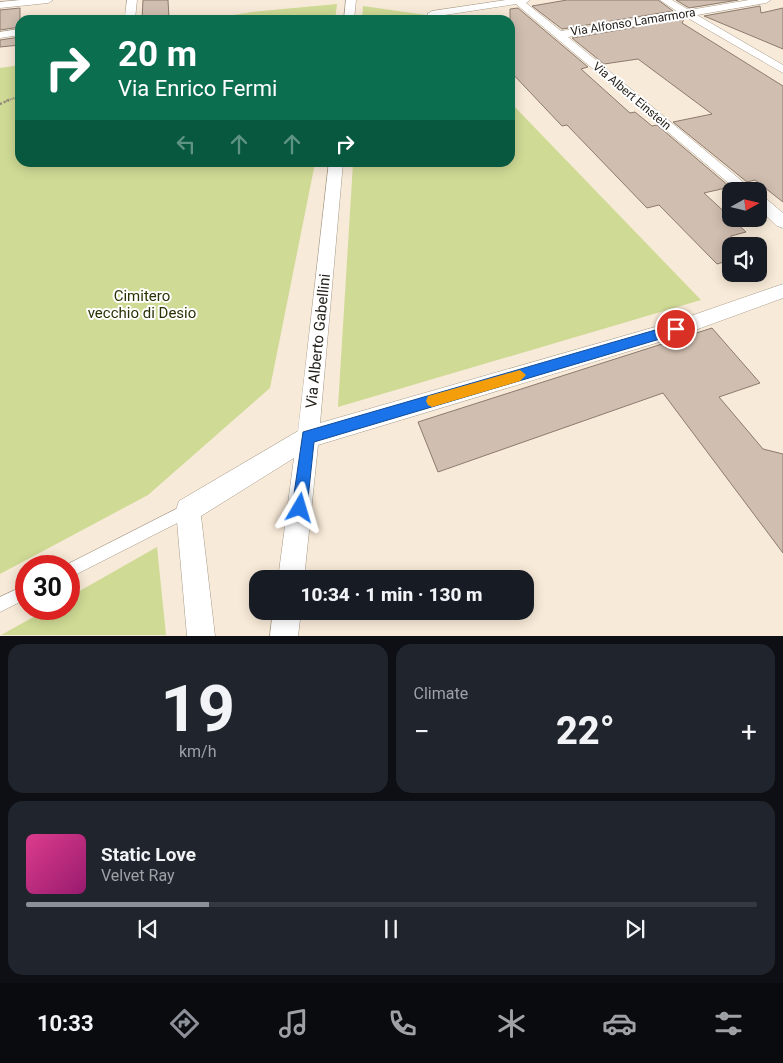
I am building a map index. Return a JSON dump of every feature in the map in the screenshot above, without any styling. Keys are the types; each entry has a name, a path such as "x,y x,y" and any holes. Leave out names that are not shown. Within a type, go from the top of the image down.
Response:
{"street":[{"path":"0,5 48,0"},
{"path":"130,15 132,0"},
{"path":"349,15 351,0"},
{"path":"432,14 520,0"},
{"name":"Via Albert Einstein","path":"520,0 736,182"},
{"path":"665,0 783,70"},
{"name":"Via Alfonso Lamarmora","path":"559,34 766,0"},
{"path":"0,35 15,33"},
{"name":"Via Alberto Gabellini","path":"292,570 308,437 335,167"},
{"path":"768,209 783,222"},
{"path":"201,636 188,510 308,437 676,329 783,291"},
{"path":"284,636 286,620"}],"lane":[{"path":"80,565 188,510"},
{"path":"0,605 15,598"}],"path":[{"path":"0,104 15,98"}],"green space":[{"path":"337,4 336,15 233,15"},
{"path":"363,6 426,15 362,15"},
{"name":"Cimitero vecchio di Desio","path":"15,66 15,167 314,167 270,388 148,495 36,555 15,555 15,566 0,574 0,68"},
{"path":"515,107 701,300 338,407 353,167 515,167"},
{"path":"157,547 166,635 1,635 28,620 80,620 80,591"}],"building":[{"path":"143,0 168,0 169,15 142,15"},
{"path":"567,0 658,0 673,11 562,29 532,6"},
{"path":"676,0 738,0 689,8"},
{"path":"760,6 761,13 783,8 783,49 704,16"},
{"path":"20,8 20,15 15,15 15,28 0,30 0,10"},
{"path":"518,8 588,67 581,69 630,113 635,112 652,126 657,125 724,182 722,182 722,189 704,193 722,210 722,228 742,228 746,232 731,237 722,237 722,263 717,264 659,205 647,208 567,125 562,126 515,76 515,15 510,15 510,9"},
{"path":"684,19 682,23 783,86 783,202 768,190 768,182 758,182 755,180 747,182 673,122 712,114 638,59 604,64 572,38"},
{"path":"15,38 15,46 0,47 0,40"},
{"path":"712,328 760,383 719,397 763,449 783,454 783,553 663,393 438,472 418,422"}],"slow traffic":[{"path":"432,401 520,375"}],"route":[{"path":"300,508 308,437 676,329"}]}
